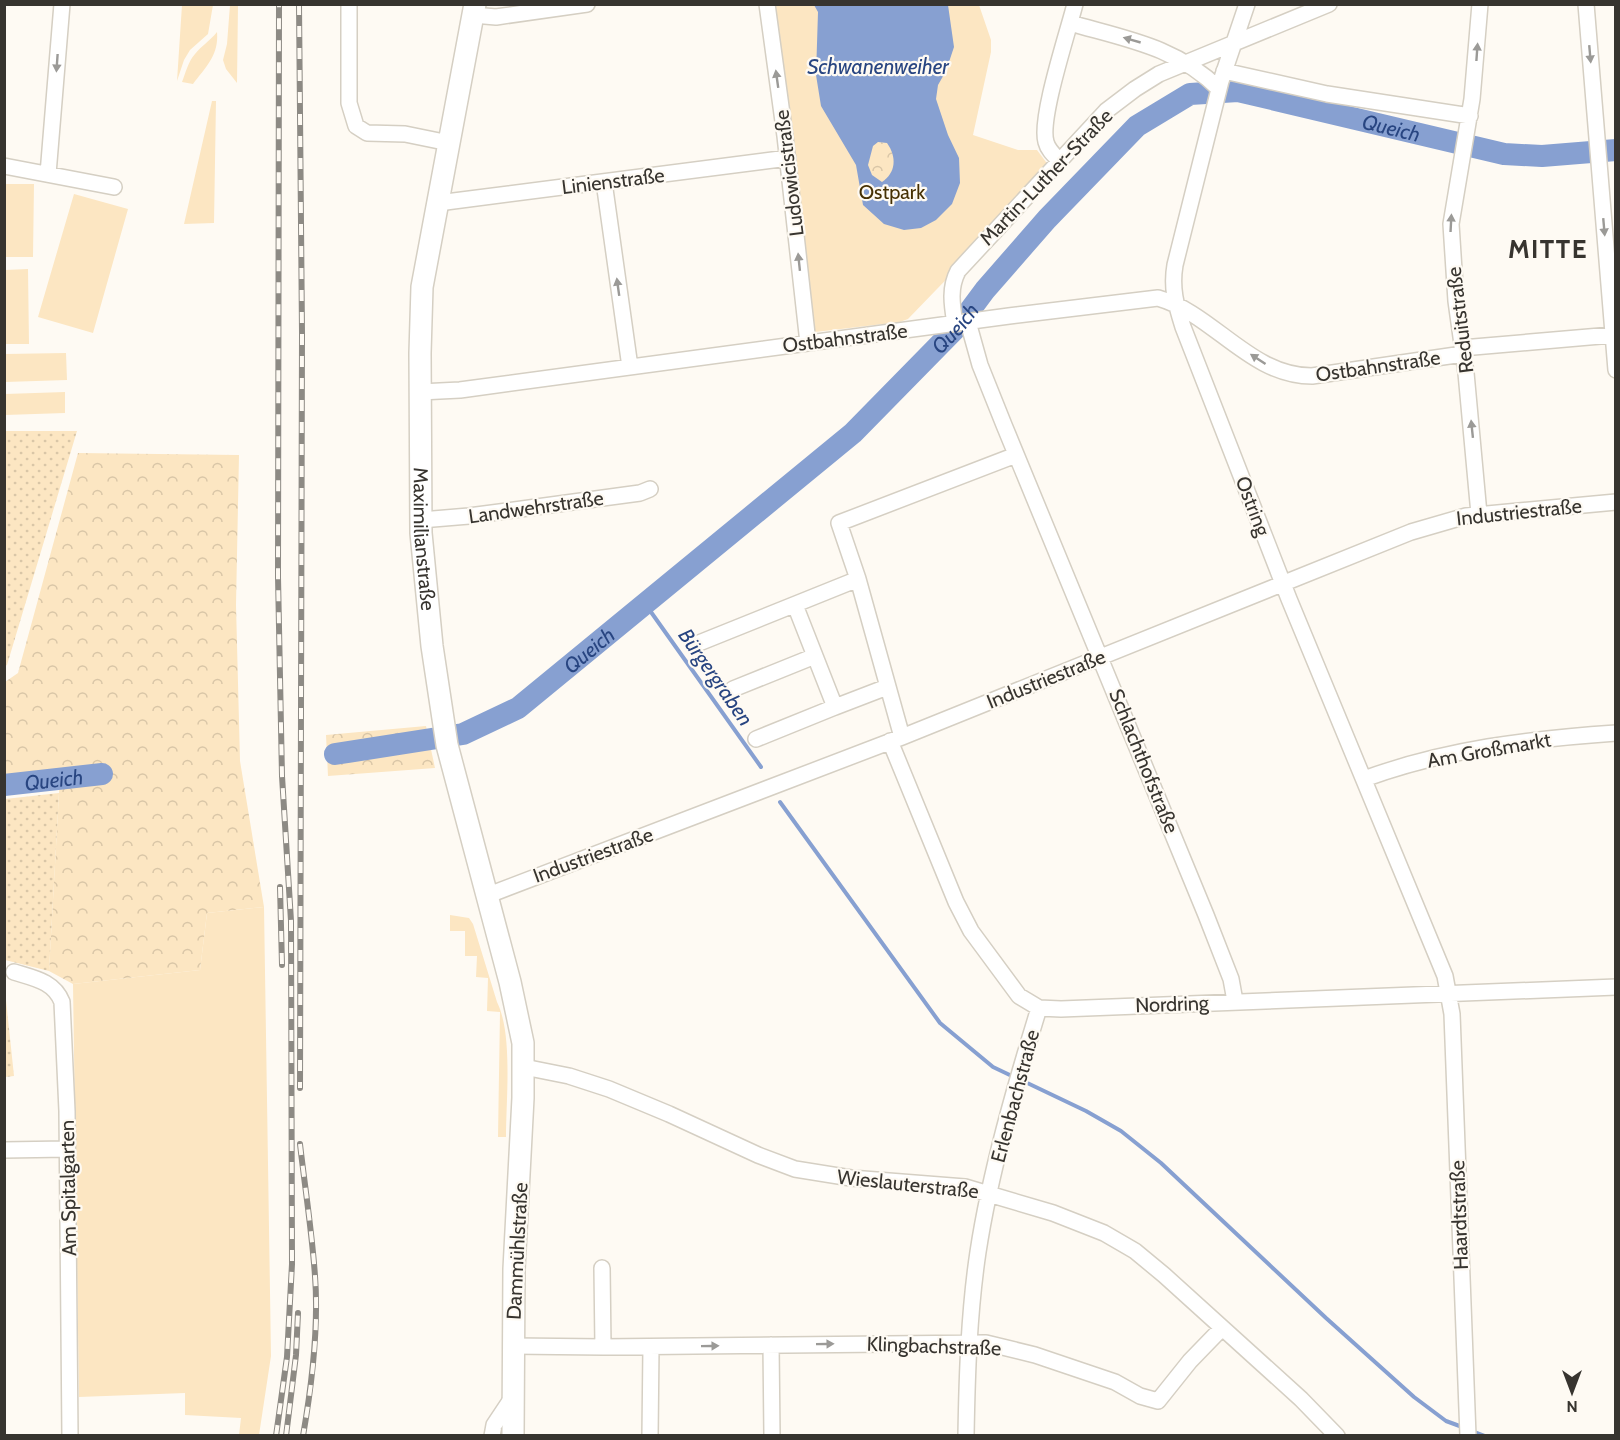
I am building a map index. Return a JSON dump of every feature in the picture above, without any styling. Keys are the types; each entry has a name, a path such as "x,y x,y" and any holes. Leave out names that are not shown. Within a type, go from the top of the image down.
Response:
{"street":[{"path":"48,174 62,4"},
{"path":"349,4 349,103 356,126 368,132 405,134 449,143"},
{"path":"474,10 496,16 586,4"},
{"name":"Ludowicistraße","path":"767,4 788,158 808,343"},
{"path":"1060,161 1047,145 1045,133 1051,96 1075,4"},
{"name":"Ostring","path":"1247,4 1221,80 1175,265 1173,280 1175,304 1283,583 1439,957 1450,994"},
{"name":"Martin-Luther-Straße","path":"962,323 952,303 952,284 958,271 1106,111 1146,81 1186,62 1329,4"},
{"name":"Reduitstraße","path":"1479,514 1457,309 1451,224 1469,121 1478,50 1480,4"},
{"path":"1586,4 1600,169 1609,202 1612,335 1616,370"},
{"name":"Maximilianstraße","path":"474,10 422,287 420,392 423,563 442,719 452,768 519,1022 524,1067"},
{"path":"1070,23 1155,47 1221,80 1327,94 1469,121"},
{"name":"Linienstraße","path":"438,203 788,158"},
{"path":"4,166 114,187"},
{"path":"604,182 630,367"},
{"name":"Ostbahnstraße","path":"420,392 460,390 1153,298 1175,304 1264,364 1281,372 1304,376 1463,351 1612,335"},
{"name":"Schlachthofstraße","path":"962,323 1078,606 1101,656 1231,979 1235,1001"},
{"path":"1016,455 839,523 858,579 887,687 896,739 966,923 1019,996 1039,1008"},
{"name":"Landwehrstraße","path":"421,520 486,514 631,494 650,489"},
{"name":"Industriestraße","path":"486,896 896,739 1411,532 1454,518 1479,514 1616,502"},
{"path":"699,643 858,579"},
{"path":"795,605 835,707"},
{"path":"733,689 815,656"},
{"path":"756,739 887,687"},
{"name":"Am Großmarkt","path":"1364,780 1390,770 1481,748 1535,739 1616,734"},
{"name":"Am Spitalgarten","path":"14,972 49,984 57,991 62,1002 67,1149 70,1436"},
{"name":"Nordring","path":"1039,1008 1616,987"},
{"name":"Haardtstraße","path":"1450,994 1468,1436"},
{"name":"Erlenbachstraße","path":"966,1436 976,1268 989,1193 1039,1008"},
{"name":"Wieslauterstraße","path":"524,1067 576,1078 609,1089 795,1169 851,1178 965,1187 1053,1214 1104,1233 1157,1269 1301,1399 1337,1436"},
{"name":"Dammühlstraße","path":"513,1436 514,1269 524,1067"},
{"path":"4,1150 67,1149"},
{"path":"602,1268 603,1347"},
{"name":"Klingbachstraße","path":"513,1346 651,1347 970,1342 1001,1346 1035,1355 1158,1401 1190,1361 1222,1328"},
{"path":"771,1345 772,1436"},
{"path":"650,1436 651,1347"},
{"path":"492,1436 494,1425 512,1398"}],"green space":[{"path":"182,5 213,5 208,34 190,50 177,81"},
{"path":"230,5 238,5 237,83 226,69 223,60 227,44"},
{"name":"Ostpark","path":"775,5 979,5 991,40 991,52 973,135 1018,150 1037,150 1052,170 908,319 900,322 807,333"},
{"path":"217,32 214,54 207,66 193,84 182,82 197,51"},
{"path":"212,101 216,101 214,223 184,224"},
{"path":"878,142 887,143 894,159 890,174 882,182 872,175 868,165 873,145"},
{"path":"5,184 34,184 33,257 5,257"},
{"path":"74,194 128,209 93,333 38,317"},
{"path":"28,269 29,344 5,344 5,270"},
{"path":"66,353 67,380 5,382 5,354"},
{"path":"65,392 65,413 5,415 5,394"},
{"path":"5,431 77,431 5,666"},
{"path":"78,453 239,455 236,605 240,761 264,907 207,913 200,970 73,984 49,971 60,775 5,780 5,682 18,673"},
{"path":"426,726 435,768 328,776 326,735"},
{"path":"59,793 49,971 5,960 5,799"},
{"path":"264,907 271,1356 259,1435 239,1435 241,1418 185,1415 185,1393 79,1397 73,984 200,970 207,913"},
{"path":"450,915 469,918 473,924 502,1015 508,1068 506,1137 498,1137 500,1012 487,1011 488,978 476,977 477,956 465,956 465,931 450,931"},
{"path":"4,981 14,1076 5,1077 4,1077"}],"water":[{"name":"Schwanenweiher","path":"814,5 948,5 954,47 946,71 938,85 936,99 948,135 959,158 960,183 952,204 936,220 921,228 904,230 884,224 863,205 856,165 821,106 816,75 818,12","holes":["878,142 887,143 894,164 890,174 882,182 872,175 868,165 873,146"]}],"waterway":[{"name":"Queich","path":"335,754 463,734 518,708 853,433 959,325 985,290 1047,219 1137,126 1190,94 1238,91 1504,154 1542,156 1616,150"},
{"name":"Bürgergraben","path":"646,605 761,767"},
{"name":"Queich","path":"4,785 102,774"},
{"path":"780,802 940,1023 993,1067 1014,1077"},
{"path":"1021,1080 1086,1111 1121,1131 1161,1163 1414,1397 1446,1421 1465,1428"},
{"path":"1472,1431 1485,1436"}],"railway":[{"path":"276,1436 287,1357 292,1264 291,921 282,776 278,577 279,4"},
{"path":"299,4 302,333 300,1088"},
{"path":"280,887 282,965"},
{"path":"300,1144 316,1296 314,1356 303,1436"},
{"path":"286,1436 296,1355 298,1313"}],"district":[{"name":"MITTE","path":"1548,249"}]}
